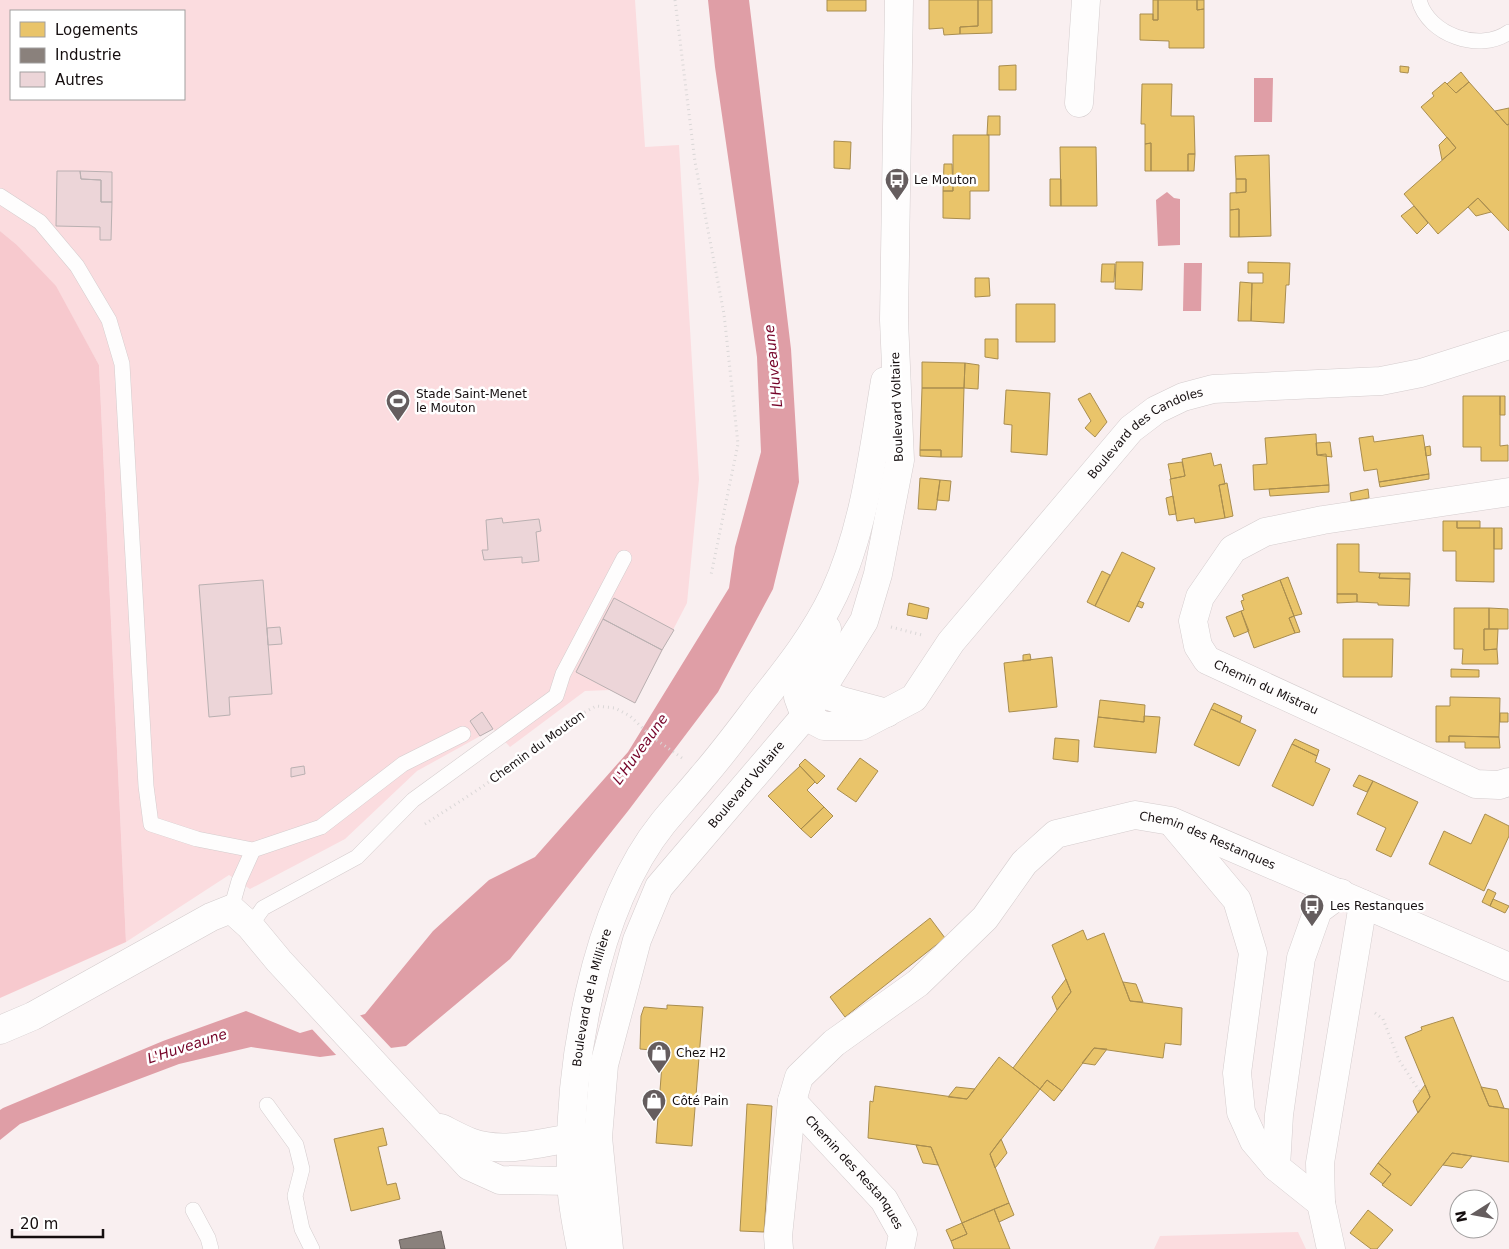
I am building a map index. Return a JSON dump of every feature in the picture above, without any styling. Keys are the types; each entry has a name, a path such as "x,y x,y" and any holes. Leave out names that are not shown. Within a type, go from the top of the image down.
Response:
{"street":[{"name":"Boulevard Voltaire","path":"609,1249 598,1137 604,1065 637,940 659,887 808,702 864,621 878,574 900,460 894,320 899,0"},
{"path":"1078,102 1086,0"},
{"name":"Boulevard Voltaire","path":"704,776 805,647 834,593 858,529 873,454 894,320"},
{"name":"Boulevard des Candoles","path":"808,702 887,713 914,698 951,642 1131,429 1156,410 1183,397 1213,389 1381,381 1422,372 1509,345"},
{"name":"Chemin du Mistrau","path":"1509,492 1323,520 1265,532 1232,549 1200,597 1193,621 1198,646 1207,660 1476,784 1499,785 1509,782"},
{"path":"761,703 808,702 799,682 852,579 850,548"},
{"name":"Boulevard de la Millière","path":"580,1249 575,1160 577,1062 599,950 631,872 661,825 704,776"},
{"name":"Chemin des Restanques","path":"779,1249 778,1236 792,1101 799,1077 834,1043 918,983 985,918 1024,863 1056,834 1135,815 1170,821 1352,898 1404,924 1509,967"},
{"path":"1170,821 1237,900 1252,953 1237,1073 1241,1112 1254,1141 1276,1167 1321,1203"},
{"path":"1276,1167 1279,1115 1301,958 1318,910 1352,898 1320,1163 1321,1203 1331,1249"},
{"path":"0,1030 33,1016 211,917 241,918 279,961 433,1124 469,1166 500,1180 575,1160 598,1137"},
{"name":"Chemin des Restanques","path":"792,1101 884,1200 903,1234 900,1249"},
{"path":"433,1124 471,1142 492,1147 518,1147 575,1160"},
{"path":"575,1160 604,1249"}],"lane":[{"path":"1420,0 1422,10 1457,39 1483,41 1504,36 1509,32"},
{"path":"0,196 40,222 77,266 109,320 122,364 146,786 151,824 197,839 253,850 321,827 403,764 463,734"},
{"path":"253,850 239,881 241,918 357,857 413,800 556,696 563,674 624,558"},
{"path":"267,1105 296,1145 302,1169 295,1196 302,1229 312,1249"},
{"path":"193,1210 208,1238 211,1249"}],"path":[{"path":"675,0 695,162 724,314 738,444 711,575"},
{"path":"887,626 930,637"},
{"name":"Chemin du Mouton","path":"389,824 416,829 482,787 576,717 596,706 615,708 630,716 652,736 681,757"},
{"path":"1370,1010 1383,1018 1398,1060 1420,1092"}],"shaded area":[{"name":"Stade Saint-Menet le Mouton","path":"0,0 635,0 645,147 679,145 699,479 687,603 635,703 610,690 585,691 510,747 493,729 417,771 345,839 250,889 229,875 126,942 99,365 55,286 17,245 0,231"},
{"path":"0,231 17,245 56,286 99,365 126,942 0,998"},
{"path":"1298,1232 1306,1249 1154,1249 1160,1236"}],"water":[{"name":"L'Huveaune","path":"708,0 749,0 791,349 799,482 773,589 718,692 628,811 510,959 406,1046 320,1057 251,1047 179,1064 20,1124 0,1140 0,1110 3,1108 163,1041 246,1011 300,1033 365,1014 433,931 489,880 535,857 628,752 729,588 735,547 761,452 757,357 715,67"},
{"path":"1254,78 1273,78 1272,122 1254,122"},
{"path":"1167,192 1174,198 1180,199 1180,245 1158,246 1156,200"},
{"path":"1184,263 1202,263 1201,311 1183,311"}],"pier":[{"path":"358,1013 393,1050 338,1057 310,1027"}],"building: Logements":[{"path":"827,0 866,0 866,11 827,11"},
{"path":"929,0 978,0 978,26 960,27 960,34 944,35 943,28 929,29"},
{"path":"978,0 992,0 992,33 960,34 960,27 978,26"},
{"path":"1153,0 1158,0 1158,20 1153,20"},
{"path":"1158,0 1197,0 1197,10 1204,9 1204,48 1169,48 1169,41 1140,40 1140,14 1153,14 1153,20 1158,20"},
{"path":"1197,0 1204,0 1204,9 1197,10"},
{"path":"1016,65 1016,90 999,90 999,66"},
{"path":"1400,66 1409,67 1408,73 1400,72"},
{"path":"1461,72 1469,82 1456,93 1447,84"},
{"path":"1445,82 1456,93 1469,82 1507,125 1509,124 1509,231 1478,198 1438,234 1404,194 1456,148 1421,107 1434,96 1432,93"},
{"path":"1142,84 1172,84 1171,116 1194,116 1195,154 1188,154 1188,171 1151,171 1151,143 1145,144 1145,124 1141,124"},
{"path":"1509,108 1509,124 1507,125 1495,111"},
{"path":"988,116 1000,116 1000,135 987,135"},
{"path":"953,135 989,135 989,191 970,191 970,219 943,218 943,191 953,191"},
{"path":"1447,137 1456,148 1442,160 1439,145"},
{"path":"834,141 851,142 850,169 834,168"},
{"path":"1151,143 1151,171 1145,171 1145,144"},
{"path":"1060,147 1096,147 1097,206 1061,206"},
{"path":"1188,154 1195,154 1194,171 1188,171"},
{"path":"1269,155 1271,236 1239,237 1239,209 1230,210 1230,193 1246,192 1246,179 1236,179 1235,156"},
{"path":"944,164 952,164 953,191 943,191"},
{"path":"1050,179 1061,179 1061,206 1050,206"},
{"path":"1236,179 1246,179 1246,192 1236,193"},
{"path":"1478,198 1491,212 1476,216 1468,207"},
{"path":"1414,206 1428,223 1417,234 1401,216"},
{"path":"1239,209 1239,237 1230,237 1230,210"},
{"path":"1116,262 1143,262 1142,290 1115,289"},
{"path":"1248,262 1290,263 1289,285 1286,285 1284,323 1251,321 1252,283 1263,283 1263,273 1248,273"},
{"path":"1102,264 1115,264 1114,282 1101,282"},
{"path":"975,278 989,278 990,296 975,297"},
{"path":"1240,282 1252,283 1251,321 1238,321"},
{"path":"1016,304 1055,304 1055,342 1016,342"},
{"path":"985,339 998,339 998,359 985,357"},
{"path":"922,362 965,363 964,388 922,388"},
{"path":"965,363 979,365 978,389 964,388"},
{"path":"922,388 964,388 962,457 941,457 941,450 920,450"},
{"path":"1006,390 1050,393 1047,455 1011,452 1012,425 1004,424"},
{"path":"1090,393 1107,422 1095,437 1085,428 1091,421 1078,399"},
{"path":"1463,396 1500,396 1500,446 1508,445 1508,461 1481,461 1481,447 1463,447"},
{"path":"1500,396 1505,396 1505,415 1500,415"},
{"path":"1316,434 1317,455 1326,454 1329,485 1254,490 1253,465 1267,464 1265,438"},
{"path":"1423,435 1429,474 1379,482 1377,469 1364,471 1359,438 1373,436 1374,442"},
{"path":"1330,442 1332,457 1317,455 1316,443"},
{"path":"1430,446 1431,455 1426,456 1425,447"},
{"path":"920,450 941,450 941,457 920,456"},
{"path":"1211,453 1214,466 1221,464 1225,484 1219,485 1225,518 1195,523 1194,518 1177,521 1170,479 1185,476 1182,459"},
{"path":"1182,462 1185,476 1171,479 1168,464"},
{"path":"1429,474 1429,479 1380,487 1379,482"},
{"path":"920,478 940,480 936,510 918,509"},
{"path":"940,480 951,481 949,501 937,500"},
{"path":"1227,483 1233,516 1225,518 1219,485"},
{"path":"1329,485 1329,492 1270,496 1269,489"},
{"path":"1368,489 1369,498 1351,501 1350,493"},
{"path":"1173,496 1176,514 1169,515 1166,498"},
{"path":"1443,521 1457,521 1457,528 1494,528 1494,582 1456,581 1456,551 1443,551"},
{"path":"1457,521 1480,521 1480,528 1457,528"},
{"path":"1494,528 1502,528 1502,549 1494,549"},
{"path":"1337,544 1359,544 1359,572 1380,573 1379,578 1410,579 1409,606 1357,602 1357,594 1337,594"},
{"path":"1122,552 1155,568 1129,622 1095,606"},
{"path":"1102,571 1110,575 1095,606 1087,602"},
{"path":"1380,573 1410,573 1410,579 1379,578"},
{"path":"1288,577 1302,614 1294,616 1280,580"},
{"path":"1280,580 1294,616 1289,618 1295,633 1254,648 1241,611 1244,610 1241,601 1244,600 1242,595"},
{"path":"1337,594 1357,594 1357,602 1337,603"},
{"path":"1139,601 1144,603 1142,608 1137,606"},
{"path":"909,603 929,608 927,619 907,615"},
{"path":"1454,608 1489,608 1489,629 1484,629 1484,650 1497,649 1498,664 1462,664 1463,649 1454,649"},
{"path":"1489,608 1508,609 1508,629 1489,629"},
{"path":"1241,611 1249,631 1234,637 1226,617"},
{"path":"1294,616 1300,632 1295,633 1289,618"},
{"path":"1484,629 1498,629 1497,649 1484,650"},
{"path":"1343,639 1393,639 1392,677 1343,677"},
{"path":"1030,654 1031,660 1023,661 1023,655"},
{"path":"1052,657 1057,707 1009,712 1004,663"},
{"path":"1451,669 1479,670 1479,677 1451,677"},
{"path":"1450,697 1500,698 1499,737 1449,736 1449,742 1436,742 1436,706 1450,706"},
{"path":"1100,700 1145,705 1144,722 1098,717"},
{"path":"1214,703 1242,716 1240,722 1211,709"},
{"path":"1211,709 1256,730 1239,766 1194,745"},
{"path":"1500,713 1508,713 1508,722 1500,722"},
{"path":"1144,716 1160,717 1156,753 1094,747 1098,717 1144,722"},
{"path":"1449,736 1499,737 1500,748 1465,748 1465,742 1449,742"},
{"path":"1055,738 1079,740 1078,762 1053,759"},
{"path":"1295,739 1319,750 1317,756 1292,744"},
{"path":"1292,744 1317,756 1315,762 1330,769 1313,806 1272,786"},
{"path":"860,758 878,771 856,802 837,789"},
{"path":"805,759 825,776 817,784 799,765"},
{"path":"800,766 815,782 807,790 824,807 801,829 768,796"},
{"path":"1359,775 1373,781 1367,792 1353,786"},
{"path":"1373,781 1418,802 1391,857 1376,850 1386,828 1357,814"},
{"path":"824,807 833,816 811,838 801,829"},
{"path":"1485,814 1509,826 1509,836 1484,891 1429,864 1444,831 1471,844"},
{"path":"1488,889 1496,893 1490,906 1482,902"},
{"path":"1493,899 1509,906 1505,913 1490,906"},
{"path":"930,918 945,938 845,1017 830,997"},
{"path":"1083,930 1087,940 1104,933 1130,1001 1182,1008 1181,1045 1165,1043 1163,1058 1094,1048 1062,1091 1047,1080 1040,1089 1013,1068 1071,992 1052,945"},
{"path":"1066,979 1071,992 1057,1010 1052,997"},
{"path":"1123,982 1136,984 1143,1002 1130,1001"},
{"path":"667,1005 703,1007 692,1146 656,1143 663,1051 640,1049 641,1016 644,1007 667,1009"},
{"path":"1453,1017 1489,1106 1509,1109 1509,1162 1452,1153 1411,1206 1382,1185 1391,1174 1378,1163 1430,1097 1405,1037 1422,1030 1421,1027"},
{"path":"1094,1048 1107,1049 1095,1065 1082,1063"},
{"path":"999,1057 1040,1089 990,1154 1009,1203 962,1223 931,1147 868,1138 870,1101 873,1102 875,1086 967,1099"},
{"path":"1047,1080 1062,1091 1054,1101 1040,1089"},
{"path":"1425,1085 1430,1097 1418,1113 1413,1101"},
{"path":"956,1087 975,1089 967,1099 948,1097"},
{"path":"1481,1087 1497,1090 1504,1108 1489,1106"},
{"path":"747,1104 772,1106 764,1232 740,1231"},
{"path":"383,1128 387,1145 378,1147 387,1185 396,1183 400,1199 351,1211 334,1139"},
{"path":"1001,1139 1007,1153 995,1168 990,1154"},
{"path":"916,1145 931,1147 938,1165 923,1163"},
{"path":"1452,1153 1472,1156 1462,1168 1443,1165"},
{"path":"1378,1163 1391,1174 1383,1184 1370,1174"},
{"path":"1009,1203 1014,1215 999,1222 994,1209"},
{"path":"994,1209 1010,1249 954,1249 951,1241 967,1234 962,1223"},
{"path":"1368,1210 1393,1230 1377,1249 1371,1249 1350,1233"},
{"path":"962,1223 967,1234 951,1241 946,1230"}],"building: Industrie":[{"path":"441,1231 445,1249 401,1249 399,1240"}],"building: Autres":[{"path":"57,171 80,171 81,179 101,180 101,202 112,202 111,240 100,240 100,227 56,226"},
{"path":"80,171 112,172 112,202 101,202 101,180 81,179"},
{"path":"502,518 503,523 539,519 541,531 536,532 539,561 522,563 522,557 484,560 482,550 488,550 486,520"},
{"path":"263,580 272,694 229,697 230,715 209,717 199,585"},
{"path":"614,598 674,630 662,650 603,619"},
{"path":"603,619 662,650 635,703 576,672"},
{"path":"280,627 282,644 268,645 267,628"},
{"path":"482,712 493,729 480,736 470,721"},
{"path":"304,766 305,774 291,777 291,768"}],"place":[{"name":"Le Mouton","path":"897,201"},
{"name":"Stade Saint-Menet le Mouton","path":"398,422"},
{"name":"Les Restanques","path":"1312,927"},
{"name":"Chez H2","path":"659,1074"},
{"name":"Côté Pain","path":"654,1122"}]}
